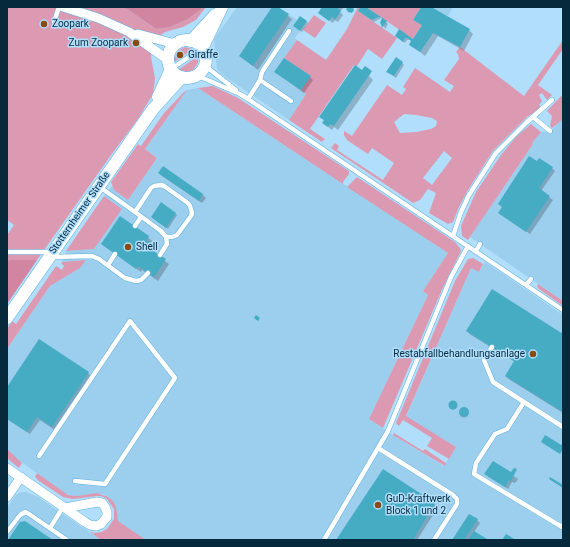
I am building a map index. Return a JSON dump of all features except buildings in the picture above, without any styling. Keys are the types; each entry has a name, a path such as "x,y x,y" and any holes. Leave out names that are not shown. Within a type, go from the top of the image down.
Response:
{"main road":[{"path":"191,41 222,7"},
{"path":"202,49 222,7"},
{"path":"153,109 169,64 168,54 175,44 180,41 195,42 202,49 205,59 204,65 200,72 192,77 182,77 178,75 169,64"},
{"path":"153,109 182,77"},
{"name":"Stotternheimer Straße","path":"7,318 153,109"}],"street":[{"path":"63,7 98,18 129,32 175,44"},
{"path":"129,32 169,64"},
{"path":"7,468 64,508"},
{"path":"7,497 21,477"}],"lane":[{"path":"54,22 59,7"},
{"path":"248,99 260,80 262,72 289,31"},
{"path":"169,64 202,49"},
{"path":"204,65 240,94 563,310"},
{"path":"196,75 240,94"},
{"path":"260,80 291,101"},
{"path":"453,236 464,206 482,173 496,153 552,100"},
{"path":"533,117 550,131"},
{"path":"135,212 151,188 157,185 164,186 188,203 192,209 191,216 177,235 166,237"},
{"path":"98,186 161,231 166,237 167,244 160,255"},
{"path":"135,226 141,217"},
{"path":"476,251 480,244"},
{"path":"324,540 388,431 451,278 468,246"},
{"path":"7,252 51,255 88,255 96,257 130,280 141,280 148,273"},
{"path":"108,265 115,254"},
{"path":"526,285 531,279"},
{"path":"39,456 130,321 175,378 105,484 75,480"},
{"path":"492,347 484,360 493,382 563,427"},
{"path":"524,402 507,429 495,434 476,463 474,474 562,527 563,525"},
{"path":"378,448 457,499 456,504 434,540"},
{"path":"50,528 64,508"},
{"path":"7,532 20,515 25,512 67,540"}],"shaded area":[{"path":"7,7 124,7 156,29 170,27 188,19 206,7 196,20 183,27 165,32 158,37 152,49 151,57 155,78 153,94 138,119 37,260 9,260 7,262 7,235 14,225 7,220"},
{"path":"124,7 204,7 188,19 170,27 156,29"},
{"path":"237,7 278,7 297,20 293,26 300,31 295,38 297,40 284,58 311,76 306,94 289,120 217,70 214,39"},
{"path":"358,7 360,7 358,11 397,38 382,59 368,49 357,66 354,65 310,129 325,139 322,142 289,120 306,94 301,90 310,76 284,58 297,40 326,60 347,29"},
{"path":"366,7 421,7 413,20 422,25 413,39"},
{"path":"430,7 453,7 448,16"},
{"path":"314,15 326,23 315,38 303,30"},
{"path":"563,40 563,49 538,85 552,95 547,100 542,93 539,95 542,101 539,105 541,108 527,117 493,151 468,190 453,222 448,224 429,213 436,193 428,189 420,200 413,203 331,148 335,143 339,146 337,150 383,180 394,163 372,148 368,154 347,140 344,135 344,131 352,136 387,85 402,95 406,89 403,87 415,68 450,92 454,86 444,80 459,59 456,52 460,47 524,96","holes":["404,114 432,118 437,121 436,126 431,129 416,132 400,133 394,122","444,151 452,158 432,185 423,178"]},
{"path":"185,47 193,49 173,63 174,54"},
{"path":"198,56 198,63 193,70 186,72 178,70"},
{"path":"213,86 238,98 349,171 349,174 343,184 198,88"},
{"path":"198,88 448,253 423,291 428,295 369,419 393,435 444,466 456,447 406,417 471,268 479,272 485,262 563,315 563,540 104,540 118,521 113,501 103,494 77,496 68,495 14,457 7,449 7,349 50,286 80,268 86,260 62,262 66,251 94,249 122,209 104,196 112,186 114,190 128,200 157,158 145,149 187,90"},
{"path":"187,90 145,149 157,158 128,200 114,190 111,182 138,144 141,146 164,113"},
{"path":"561,96 563,98 563,119 552,128 550,126 552,116 547,111"},
{"path":"563,119 563,301 470,237 533,144 532,143 541,132 550,131"},
{"path":"531,124 541,132 532,143 533,144 468,240 462,236 461,226 476,192 501,155 516,137"},
{"path":"357,177 455,242 461,251 441,292 383,428 369,419 428,295 423,291 448,253 347,187"},
{"path":"104,196 122,209 94,249 66,251"},
{"path":"473,258 483,264 479,272 471,268 406,416 456,447 449,459 427,446 432,438 403,420 399,426 396,423 455,281 468,259"},
{"path":"9,260 37,260 7,304 7,262"},
{"path":"86,260 80,268 50,286 7,349 7,329 12,321 16,324 56,266 62,270 64,266 61,263 62,262"},
{"path":"538,284 563,301 563,306 539,289 537,286"},
{"path":"394,433 423,451 425,449 446,463 445,466 393,435"},
{"path":"7,449 22,463 19,468 9,460 7,456"},
{"path":"37,473 68,495 77,496 97,493 108,497 113,501 116,507 118,521 146,540 109,540 106,538 101,540 89,531 94,533 101,532 107,529 114,519 114,509 107,499 101,496 73,499 63,497 39,481 35,477"},
{"path":"21,492 26,492 38,497 101,540 7,540 7,507 16,495"}],"place":[{"name":"Zoopark","path":"44,24"},
{"name":"Zum Zoopark","path":"136,43"},
{"name":"Giraffe","path":"180,55"},
{"name":"Shell","path":"128,247"},
{"name":"Restabfallbehandlungsanlage","path":"533,354"},
{"name":"GuD-Kraftwerk Block 1 und 2","path":"378,505"}]}
